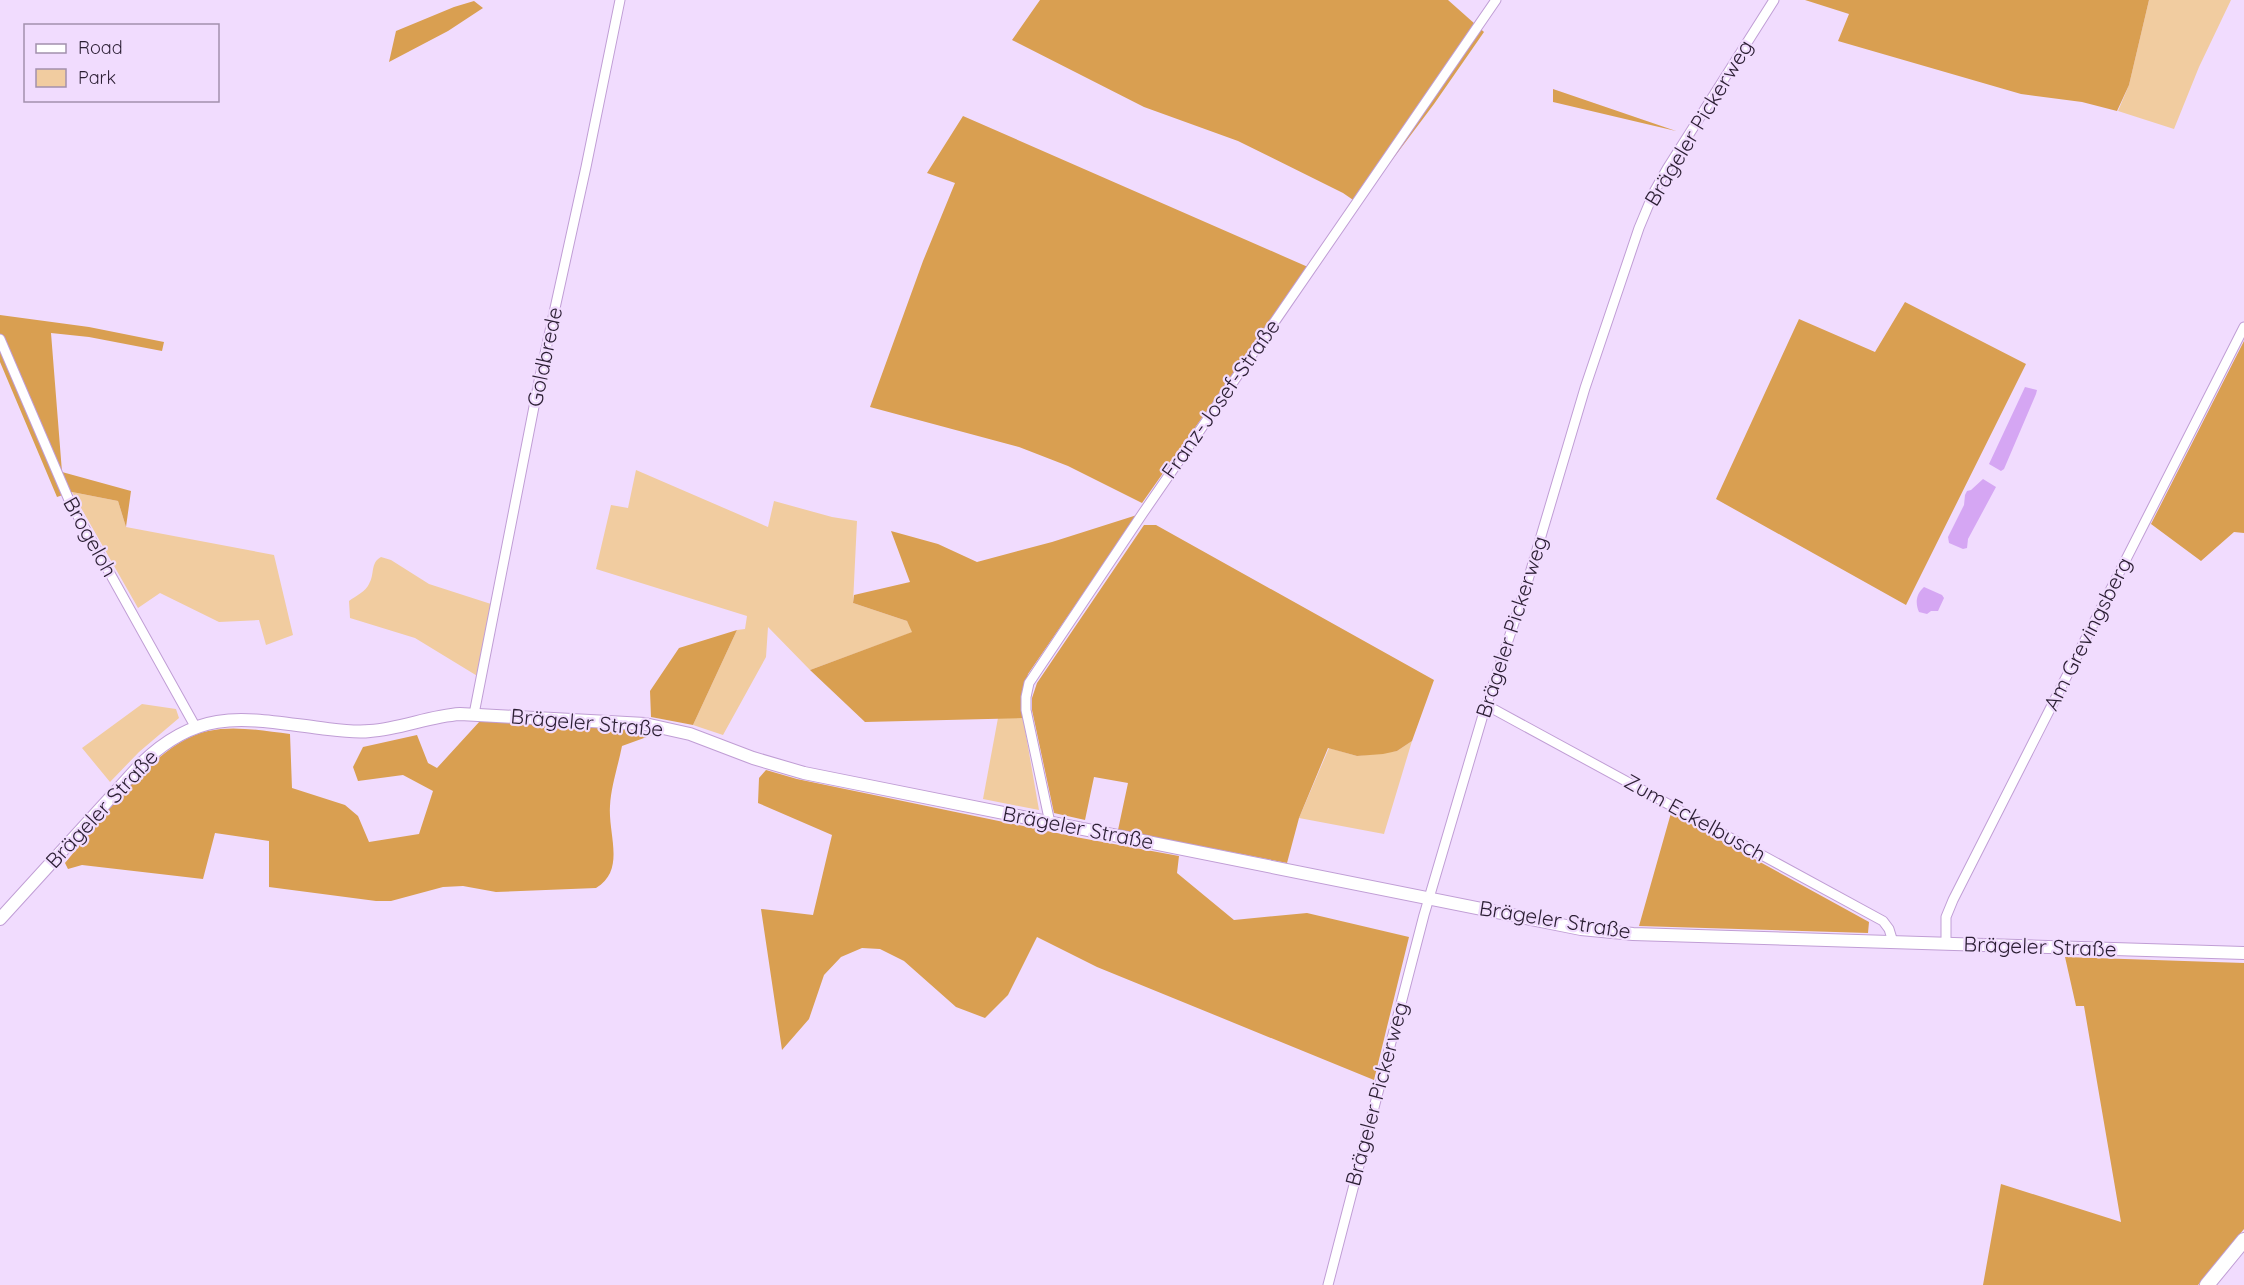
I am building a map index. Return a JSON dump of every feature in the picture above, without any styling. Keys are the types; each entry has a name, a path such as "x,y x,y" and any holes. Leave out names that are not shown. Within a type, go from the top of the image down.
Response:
{"main road":[{"path":"2207,1285 2244,1240"}],"street":[{"name":"Goldbrede","path":"474,714 540,381 620,0"},
{"name":"Franz-Josef-Straße","path":"1050,823 1026,710 1029,682 1149,503 1496,0"},
{"name":"Brägeler Pickerweg","path":"1328,1285 1429,898 1486,705 1525,590 1585,388 1639,228 1654,192 1667,169 1774,0"},
{"name":"Am Grevingsberg","path":"1946,944 1946,917 1953,900 2244,327"},
{"name":"Brogeloh","path":"0,339 69,500 195,726"},
{"name":"Zum Eckelbusch","path":"1486,705 1882,921 1889,929 1893,942"},
{"name":"Brägeler Straße","path":"0,919 142,763 169,739 195,726 219,720 241,719 347,731 370,731 409,725 445,715 474,714 634,723 667,728 804,773 1581,929 1608,932 2244,953"}],"green space":[{"path":"2149,0 2231,0 2199,67 2174,129 2118,111 2129,85"},
{"path":"636,470 768,527 774,501 832,517 857,521 853,603 907,621 913,632 810,670 768,627 766,657 723,735 693,725 737,630 745,629 747,616 596,569 611,505 628,508"},
{"path":"72,492 118,501 126,527 274,555 293,635 266,645 259,620 219,622 160,593 138,608"},
{"path":"381,557 391,560 429,584 491,604 479,677 415,638 350,618 349,601 368,587 375,562"},
{"path":"142,704 176,709 179,718 139,752 110,782 82,748"},
{"path":"998,718 1023,718 1039,810 983,799"},
{"path":"1412,741 1384,834 1299,818 1329,748 1357,756 1397,751"}],"shaded area":[{"path":"1040,0 1448,0 1484,32 1434,104 1359,204 1343,193 1238,141 1144,107 1012,40"},
{"path":"1805,0 2149,0 2129,85 2117,111 2082,102 2021,94 1838,41 1849,14"},
{"path":"474,1 483,8 448,31 389,62 396,31"},
{"path":"1553,89 1676,131 1553,102"},
{"path":"963,116 1308,267 1142,503 1068,466 1019,447 870,407 923,261 955,183 927,173"},
{"path":"1905,302 2026,364 1906,605 1716,499 1799,319 1875,352"},
{"path":"0,315 89,327 164,342 162,351 89,337 51,333 62,472 131,491 126,527 118,501 72,492 57,497 0,362"},
{"path":"2244,341 2244,533 2234,532 2201,561 2151,524"},
{"path":"2025,387 2037,390 2036,394 2004,469 2001,471 1989,464"},
{"path":"1983,479 1996,487 1968,539 1967,548 1963,549 1949,543 1948,537 1964,505 1967,491"},
{"path":"1137,515 1028,674 1023,696 1023,718 865,722 810,670 912,632 907,621 853,603 854,595 910,582 891,531 938,544 977,562 1052,542"},
{"path":"1144,525 1156,525 1434,680 1412,741 1397,751 1357,756 1328,748 1299,818 1287,863 1118,830 1128,783 1094,777 1085,820 1054,813 1032,710 1032,698 1037,683"},
{"path":"1924,587 1944,598 1938,611 1931,611 1927,614 1919,612 1917,599"},
{"path":"737,630 693,725 651,717 650,691 679,648"},
{"path":"480,721 630,730 655,734 622,746 610,806 613,862 611,872 596,888 496,892 463,886 443,887 391,901 376,901 269,887 269,841 215,833 203,879 82,865 68,869 65,863 130,786 168,750 188,738 218,729 249,729 290,734 292,788 345,805 358,816 369,842 419,834 433,791 403,775 358,781 353,767 363,747 417,735 428,763 437,768"},
{"path":"766,770 797,779 1179,856 1177,873 1234,920 1307,913 1409,937 1374,1080 1097,967 1037,937 1008,995 985,1018 956,1007 904,961 880,949 862,948 841,957 824,975 809,1019 782,1050 761,909 813,915 832,835 758,803 759,778"},
{"path":"1671,813 1869,922 1868,933 1639,926"},
{"path":"2065,957 2244,963 2244,1229 2198,1285 1983,1285 2001,1184 2121,1222 2084,1006 2076,1006"}]}
